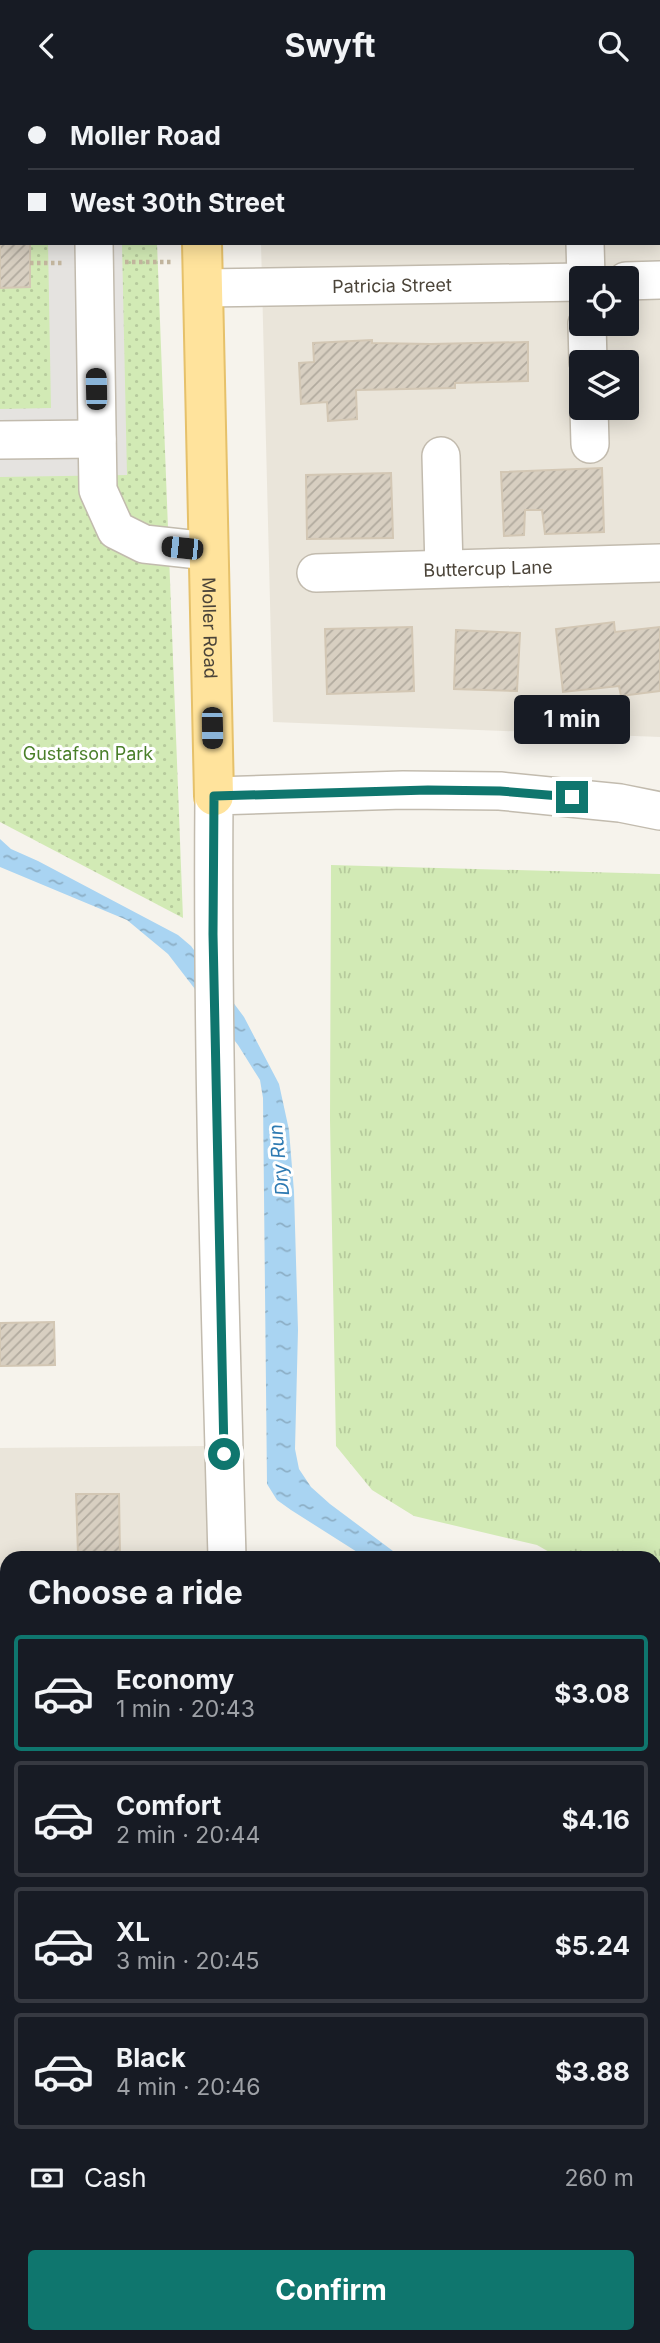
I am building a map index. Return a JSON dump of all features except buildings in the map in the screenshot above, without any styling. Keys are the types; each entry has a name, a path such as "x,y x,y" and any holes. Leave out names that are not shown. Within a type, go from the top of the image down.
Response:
{"main road":[{"name":"Moller Road","path":"202,245 214,796"}],"street":[{"path":"94,245 98,490 116,530 144,544 208,551"},
{"path":"585,245 586,266"},
{"path":"639,281 660,280"},
{"name":"Patricia Street","path":"203,288 569,282"},
{"path":"589,420 590,444"},
{"path":"0,440 97,439"},
{"path":"441,456 444,568"},
{"name":"Buttercup Lane","path":"316,573 660,563"},
{"path":"214,796 403,790 500,791 620,803 660,811"},
{"name":"Moller Road","path":"214,796 215,1091 227,1551"}],"shaded area":[{"path":"48,245 122,245 127,475 0,477 0,409 51,408"},
{"path":"261,245 660,245 660,737 273,722"},
{"path":"206,1446 208,1551 0,1551 0,1448"}],"green space":[{"name":"Gustafson Park","path":"0,245 157,245 183,918 0,822"},
{"path":"331,865 660,874 660,1551 548,1551 537,1545 414,1516 372,1490 336,1446 330,1120"}],"water":[{"name":"Dry Run","path":"0,839 11,849 178,935 191,946 244,1017 279,1084 289,1130 294,1192 298,1330 295,1449 299,1469 311,1487 330,1504 393,1551 356,1551 277,1500 267,1484 263,1098 260,1080 238,1045 168,954 127,920 0,867"}],"route":[{"path":"224,1454 215,1091 214,796 428,790 500,791 572,797"}]}
